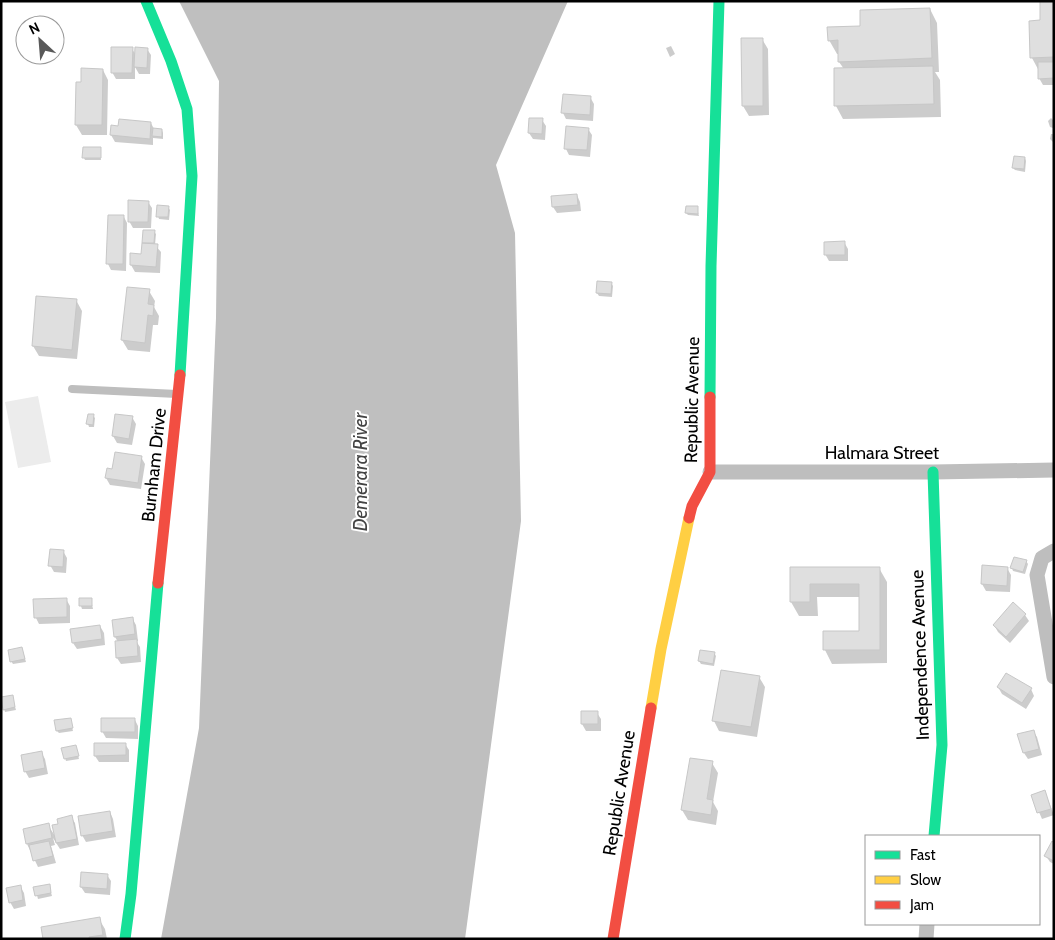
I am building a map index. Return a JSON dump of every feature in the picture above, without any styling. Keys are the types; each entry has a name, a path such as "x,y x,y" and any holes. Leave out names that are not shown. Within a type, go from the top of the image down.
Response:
{"street":[{"name":"Burnham Drive","path":"125,939 147,720 155,607 179,394 192,176 187,109 171,61 146,1"},
{"name":"Republic Avenue","path":"613,939 661,649 692,506 710,472 711,266 719,1"},
{"name":"Halmara Street","path":"710,472 1054,470"},
{"name":"Independence Avenue","path":"933,472 942,746 934,835"},
{"path":"1054,551 1042,558 1037,575 1054,677"},
{"path":"926,939 927,925"}],"lane":[{"path":"72,390 179,394"}],"shaded area":[{"path":"38,396 51,462 18,468 5,402"}],"water":[{"name":"Demerara River","path":"179,1 568,1 496,165 515,233 521,521 465,939 161,939 199,728 216,318 219,81"}],"building":[{"path":"1040,1 1054,1 1054,57 1030,58 1029,21 1040,20"},
{"path":"930,8 932,58 838,62 838,40 828,41 827,27 860,26 860,10"},
{"path":"741,38 763,38 763,106 742,106"},
{"path":"111,47 133,47 132,73 111,73"},
{"path":"135,47 148,48 147,68 134,67"},
{"path":"1038,62 1054,62 1054,78 1038,79"},
{"path":"933,66 934,104 834,106 834,68"},
{"path":"81,68 103,69 102,125 75,125 76,82 81,82"},
{"path":"563,94 591,96 590,115 561,113"},
{"path":"529,118 543,118 542,134 528,133"},
{"path":"119,119 151,122 150,139 110,135 111,125 118,126"},
{"path":"566,126 589,128 587,150 564,149"},
{"path":"153,128 162,129 162,137 152,136"},
{"path":"83,147 101,147 101,158 82,158"},
{"path":"1014,156 1025,157 1024,169 1012,168"},
{"path":"577,194 578,205 552,207 551,196"},
{"path":"128,200 149,201 148,222 128,222"},
{"path":"157,205 169,206 168,217 156,217"},
{"path":"686,206 698,206 698,214 685,213"},
{"path":"108,215 124,215 123,264 106,264"},
{"path":"143,230 155,230 154,243 142,243"},
{"path":"845,241 845,255 824,255 824,242"},
{"path":"142,243 158,244 156,267 130,265 130,253 141,254"},
{"path":"597,281 612,282 611,294 596,293"},
{"path":"127,287 150,289 148,304 154,305 153,316 148,315 145,343 121,340"},
{"path":"36,296 77,299 72,350 32,346"},
{"path":"88,414 94,414 93,425 86,424"},
{"path":"115,414 133,416 129,439 112,436"},
{"path":"115,452 142,456 138,483 105,478 107,468 112,469"},
{"path":"50,549 64,550 63,567 48,566"},
{"path":"1014,557 1027,560 1023,572 1010,568"},
{"path":"982,565 1008,567 1007,586 981,584"},
{"path":"790,567 880,567 880,650 823,650 823,631 859,631 859,584 810,584 810,602 790,602"},
{"path":"67,598 67,617 34,618 33,599"},
{"path":"79,598 92,598 92,606 79,606"},
{"path":"1013,602 1026,614 1006,637 993,625"},
{"path":"133,617 135,634 114,637 112,620"},
{"path":"100,625 102,639 72,643 70,629"},
{"path":"137,639 138,656 116,658 115,641"},
{"path":"22,647 25,659 10,662 8,650"},
{"path":"700,650 715,652 713,664 698,661"},
{"path":"721,670 760,676 751,727 712,721"},
{"path":"1006,673 1032,688 1022,703 997,687"},
{"path":"13,695 15,707 3,710 1,697"},
{"path":"581,711 598,711 598,724 581,724"},
{"path":"71,718 73,728 56,731 54,720"},
{"path":"101,718 135,718 135,732 101,732"},
{"path":"1034,730 1039,749 1023,753 1017,734"},
{"path":"94,743 126,743 126,755 94,756"},
{"path":"76,745 79,756 64,759 61,748"},
{"path":"42,751 45,768 24,772 21,755"},
{"path":"690,758 713,761 707,799 713,800 711,815 681,810"},
{"path":"1045,790 1051,809 1037,813 1031,795"},
{"path":"110,811 113,831 81,836 78,816"},
{"path":"72,815 77,839 56,843 52,825 58,824 57,819"},
{"path":"49,823 52,838 26,844 23,829"},
{"path":"49,841 53,856 33,861 29,845"},
{"path":"1052,841 1054,843 1054,861 1044,856"},
{"path":"81,872 108,874 107,889 80,887"},
{"path":"50,884 51,893 35,896 33,887"},
{"path":"21,885 23,900 9,903 6,888"},
{"path":"100,917 103,935 89,937 89,939 43,939 41,927"}],"traffic: fast":[{"path":"146,1 171,61 187,109 192,176 180,375"},
{"path":"710,397 711,266 719,1"},
{"path":"933,472 942,745 934,835"},
{"path":"125,939 131,894 158,583"}],"traffic: slow":[{"path":"651,708 661,649 689,518"}],"traffic: jam":[{"path":"158,583 180,375"},
{"path":"689,518 692,506 710,472 710,397"},
{"path":"613,939 651,708"}]}
